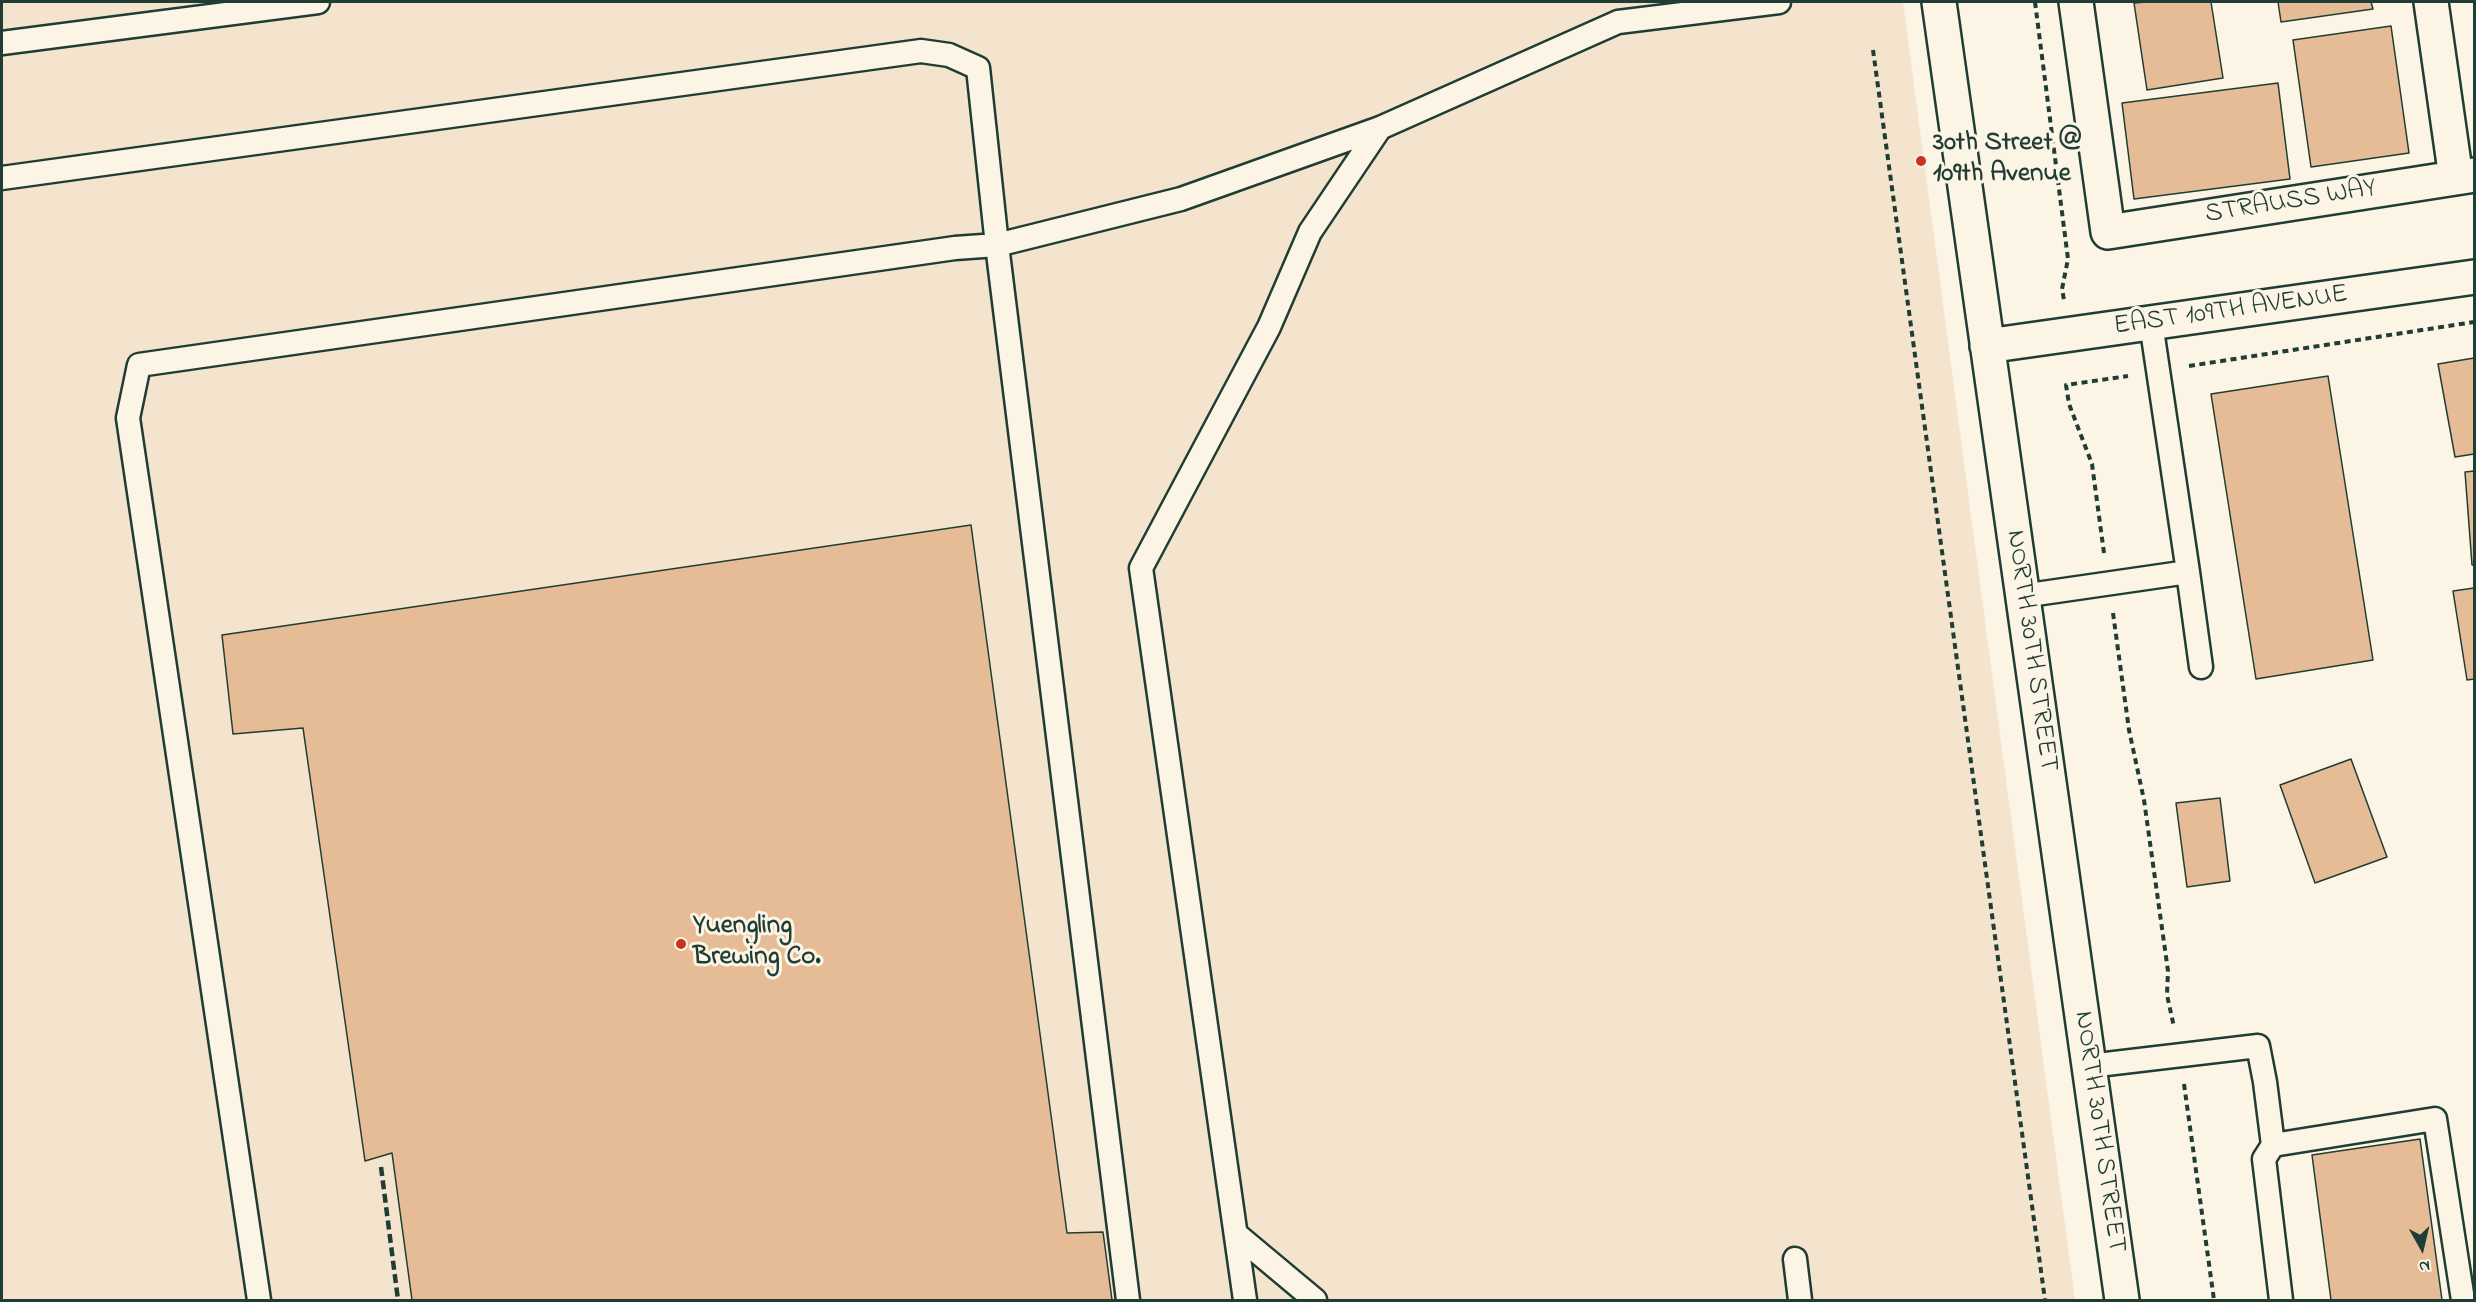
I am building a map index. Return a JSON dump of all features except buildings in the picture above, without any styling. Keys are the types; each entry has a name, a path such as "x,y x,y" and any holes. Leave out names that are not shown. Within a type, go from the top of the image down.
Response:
{"main road":[{"name":"NORTH 30TH STREET","path":"1940,2 2122,1300"},
{"name":"STRAUSS WAY","path":"2076,2 2108,232 2465,177"},
{"path":"2431,2 2465,177"},
{"name":"EAST 109TH AVENUE","path":"1987,346 2475,278"}],"lane":[{"path":"2,43 318,2"},
{"path":"259,1300 128,418 139,366 931,251 997,245 1180,199 1380,128 1618,21 1779,2"},
{"path":"2,178 921,51 949,55 978,68 997,245 1128,1300"},
{"path":"1245,1300 1141,568 1269,327 1310,232 1380,128"},
{"path":"2151,323 2201,667"},
{"path":"2022,596 2188,572"},
{"path":"2089,1066 2258,1046 2273,1145 2264,1159 2281,1300"},
{"path":"2273,1145 2435,1119 2463,1300"},
{"path":"1236,1234 1315,1300"},
{"path":"1795,1259 1800,1300"}],"path":[{"path":"1873,50 2045,1300"}],"shaded area":[{"path":"2,2 1903,2 2075,1300 2,1300"}],"railway":[{"path":"381,1167 398,1300"}],"place":[{"name":"30th Street @ 109th Avenue","path":"1921,161"},
{"name":"Yuengling Brewing Co.","path":"681,944"}]}
